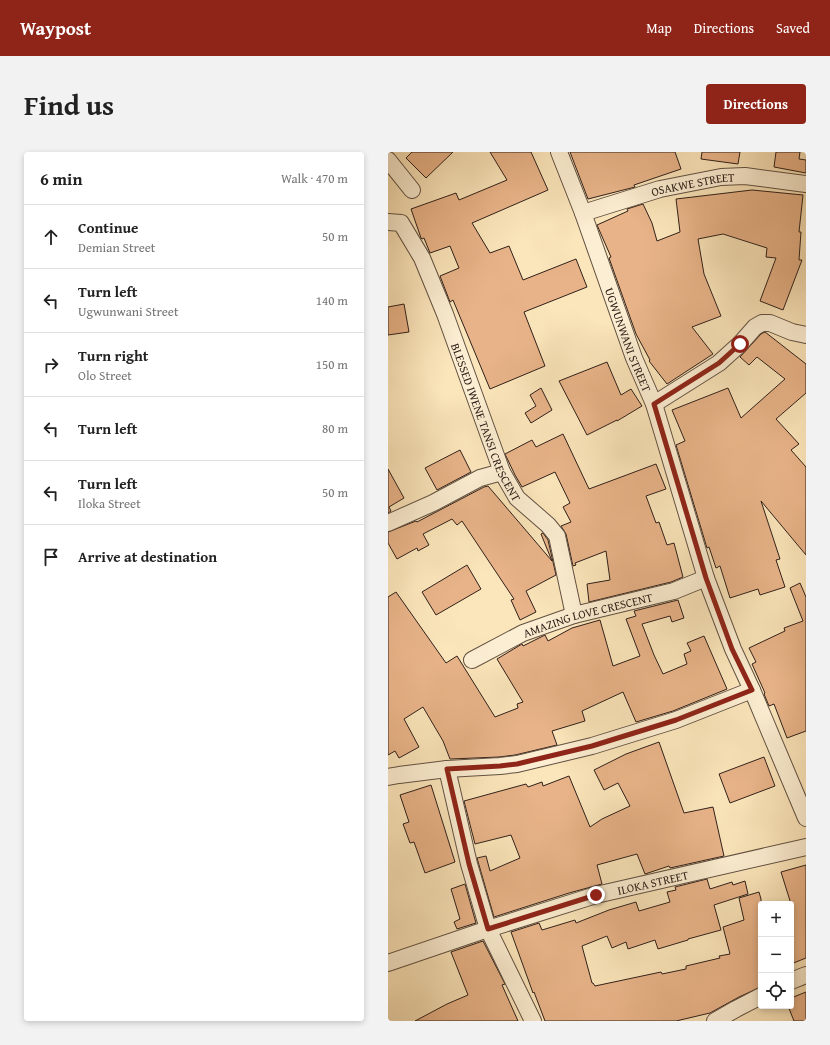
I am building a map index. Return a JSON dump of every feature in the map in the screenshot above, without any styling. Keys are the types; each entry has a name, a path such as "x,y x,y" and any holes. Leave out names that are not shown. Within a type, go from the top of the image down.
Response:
{"street":[{"name":"UGWUNWANI STREET","path":"560,152 634,358 654,404 706,578 732,649 752,690 806,818"},
{"path":"388,160 412,190"},
{"name":"OSAKWE STREET","path":"583,213 660,189 721,177 745,176 806,184"},
{"name":"BLESSED IWENE TANSI CRESCENT","path":"394,223 422,258 502,472 517,498 548,525 557,536 574,615"},
{"path":"654,404 719,363 740,344 755,327 762,323 770,323 792,332 806,335"},
{"path":"388,523 433,503 480,478 502,472"},
{"name":"AMAZING LOVE CRESCENT","path":"472,660 523,633 574,615 674,591 706,578"},
{"path":"388,777 398,774 447,769 517,764 592,746 676,720 752,690"},
{"path":"447,769 469,864 488,929 533,1021"},
{"name":"ILOKA STREET","path":"388,964 488,929 596,895 806,846"},
{"path":"794,980 806,976"},
{"path":"715,1021 736,1008 758,997"}],"building":[{"path":"412,152 453,152 426,178 406,158"},
{"path":"490,152 531,152 548,190 472,223 490,253 509,246 523,280 576,259 587,287 524,312 545,366 490,389 453,300 450,302 440,276 459,268 450,246 430,253 424,238 421,238 411,209 456,193 459,200 507,180"},
{"path":"570,152 675,152 681,169 634,185 635,187 588,199"},
{"path":"702,152 740,152 738,164 701,159"},
{"path":"776,152 800,152 799,159 806,160 806,173 774,167"},
{"path":"752,190 803,195 799,232 801,232 799,260 802,260 783,310 760,301 776,258 766,257 767,248 723,234 698,239 704,274 721,316 692,327 713,354 667,384 649,361 650,360 636,334 609,258 611,257 597,225 628,211 627,209 643,204 652,223 657,241 680,232 676,199"},
{"path":"404,304 409,332 388,335 388,307"},
{"path":"765,332 806,364 806,393 776,419 799,444 791,450 806,467 806,555 761,501 780,559 776,560 785,587 760,595 758,589 730,598 720,566 716,568 709,547 707,548 676,445 685,441 672,410 728,388 741,418 785,379 757,357 749,365 740,357 761,334"},
{"path":"607,362 621,395 631,389 642,406 617,421 587,435 559,381"},
{"path":"541,388 552,410 531,423 525,413 536,406 530,395"},
{"path":"563,434 589,489 656,464 666,489 646,496 656,523 659,522 667,545 674,543 683,577 671,582 589,602 587,584 610,580 606,551 575,563 576,565 573,566 566,534 561,526 571,522 563,507 570,503 555,472 522,487 505,454 532,440 536,447"},
{"path":"460,450 471,472 437,490 425,468"},
{"path":"388,469 404,498 389,507 391,511 388,513"},
{"path":"488,486 552,561 541,534 543,533 548,540 556,575 526,591 536,612 520,620 511,600 514,599 462,521 457,525 452,519 423,534 429,545 418,551 417,548 397,559 388,543 388,532 416,521 417,522"},
{"path":"467,565 481,589 436,615 422,592"},
{"path":"800,583 806,597 806,731 787,738 774,704 769,706 752,664 756,662 749,648 785,631 784,628 803,621 790,588"},
{"path":"396,592 446,663 457,656 495,717 518,708 517,704 523,702 497,659 522,644 523,646 545,635 548,641 572,628 600,620 613,666 640,656 626,619 636,616 634,611 678,600 684,618 672,622 670,616 642,624 663,674 687,664 684,654 691,651 687,643 704,636 727,689 673,711 636,722 623,692 582,711 585,721 552,731 557,745 515,755 499,757 450,759 443,741 423,707 404,719 419,747 399,758 395,751 388,755 388,597"},
{"path":"659,742 684,813 713,807 724,856 670,868 669,866 645,874 637,854 597,865 602,884 494,917 477,858 486,856 490,871 520,858 511,835 475,844 464,801 526,784 528,787 542,782 543,786 569,776 590,827 602,819 630,806 618,783 604,790 594,770 626,754"},
{"path":"764,757 775,786 730,803 719,774"},
{"path":"431,785 455,862 425,873 414,842 410,843 403,824 409,822 400,795"},
{"path":"806,865 806,958 794,963 794,901 790,901 781,872"},
{"path":"707,879 710,889 732,882 733,885 745,881 748,894 714,905 721,930 658,949 655,940 628,949 626,942 612,948 607,936 582,946 592,983 595,986 661,972 662,974 686,969 686,966 720,958 719,956 730,954 723,927 744,920 739,898 759,892 761,901 758,901 758,988 710,1013 676,1021 545,1021 534,992 533,993 511,932 539,923 542,930 575,920 576,923 609,910 636,902 639,911 670,902 667,892 676,890 675,887"},
{"path":"465,884 476,923 457,929 454,922 460,919 451,889"},
{"path":"483,941 505,984 502,985 518,1021 415,1021 468,995 451,952"},
{"path":"806,992 806,1021 794,1021 789,1009 794,1009 794,997"}],"route":[{"path":"596,895 488,929 469,864 447,769 517,764 592,746 699,712 752,690 732,649 706,578 654,404 719,363 740,344"}]}
